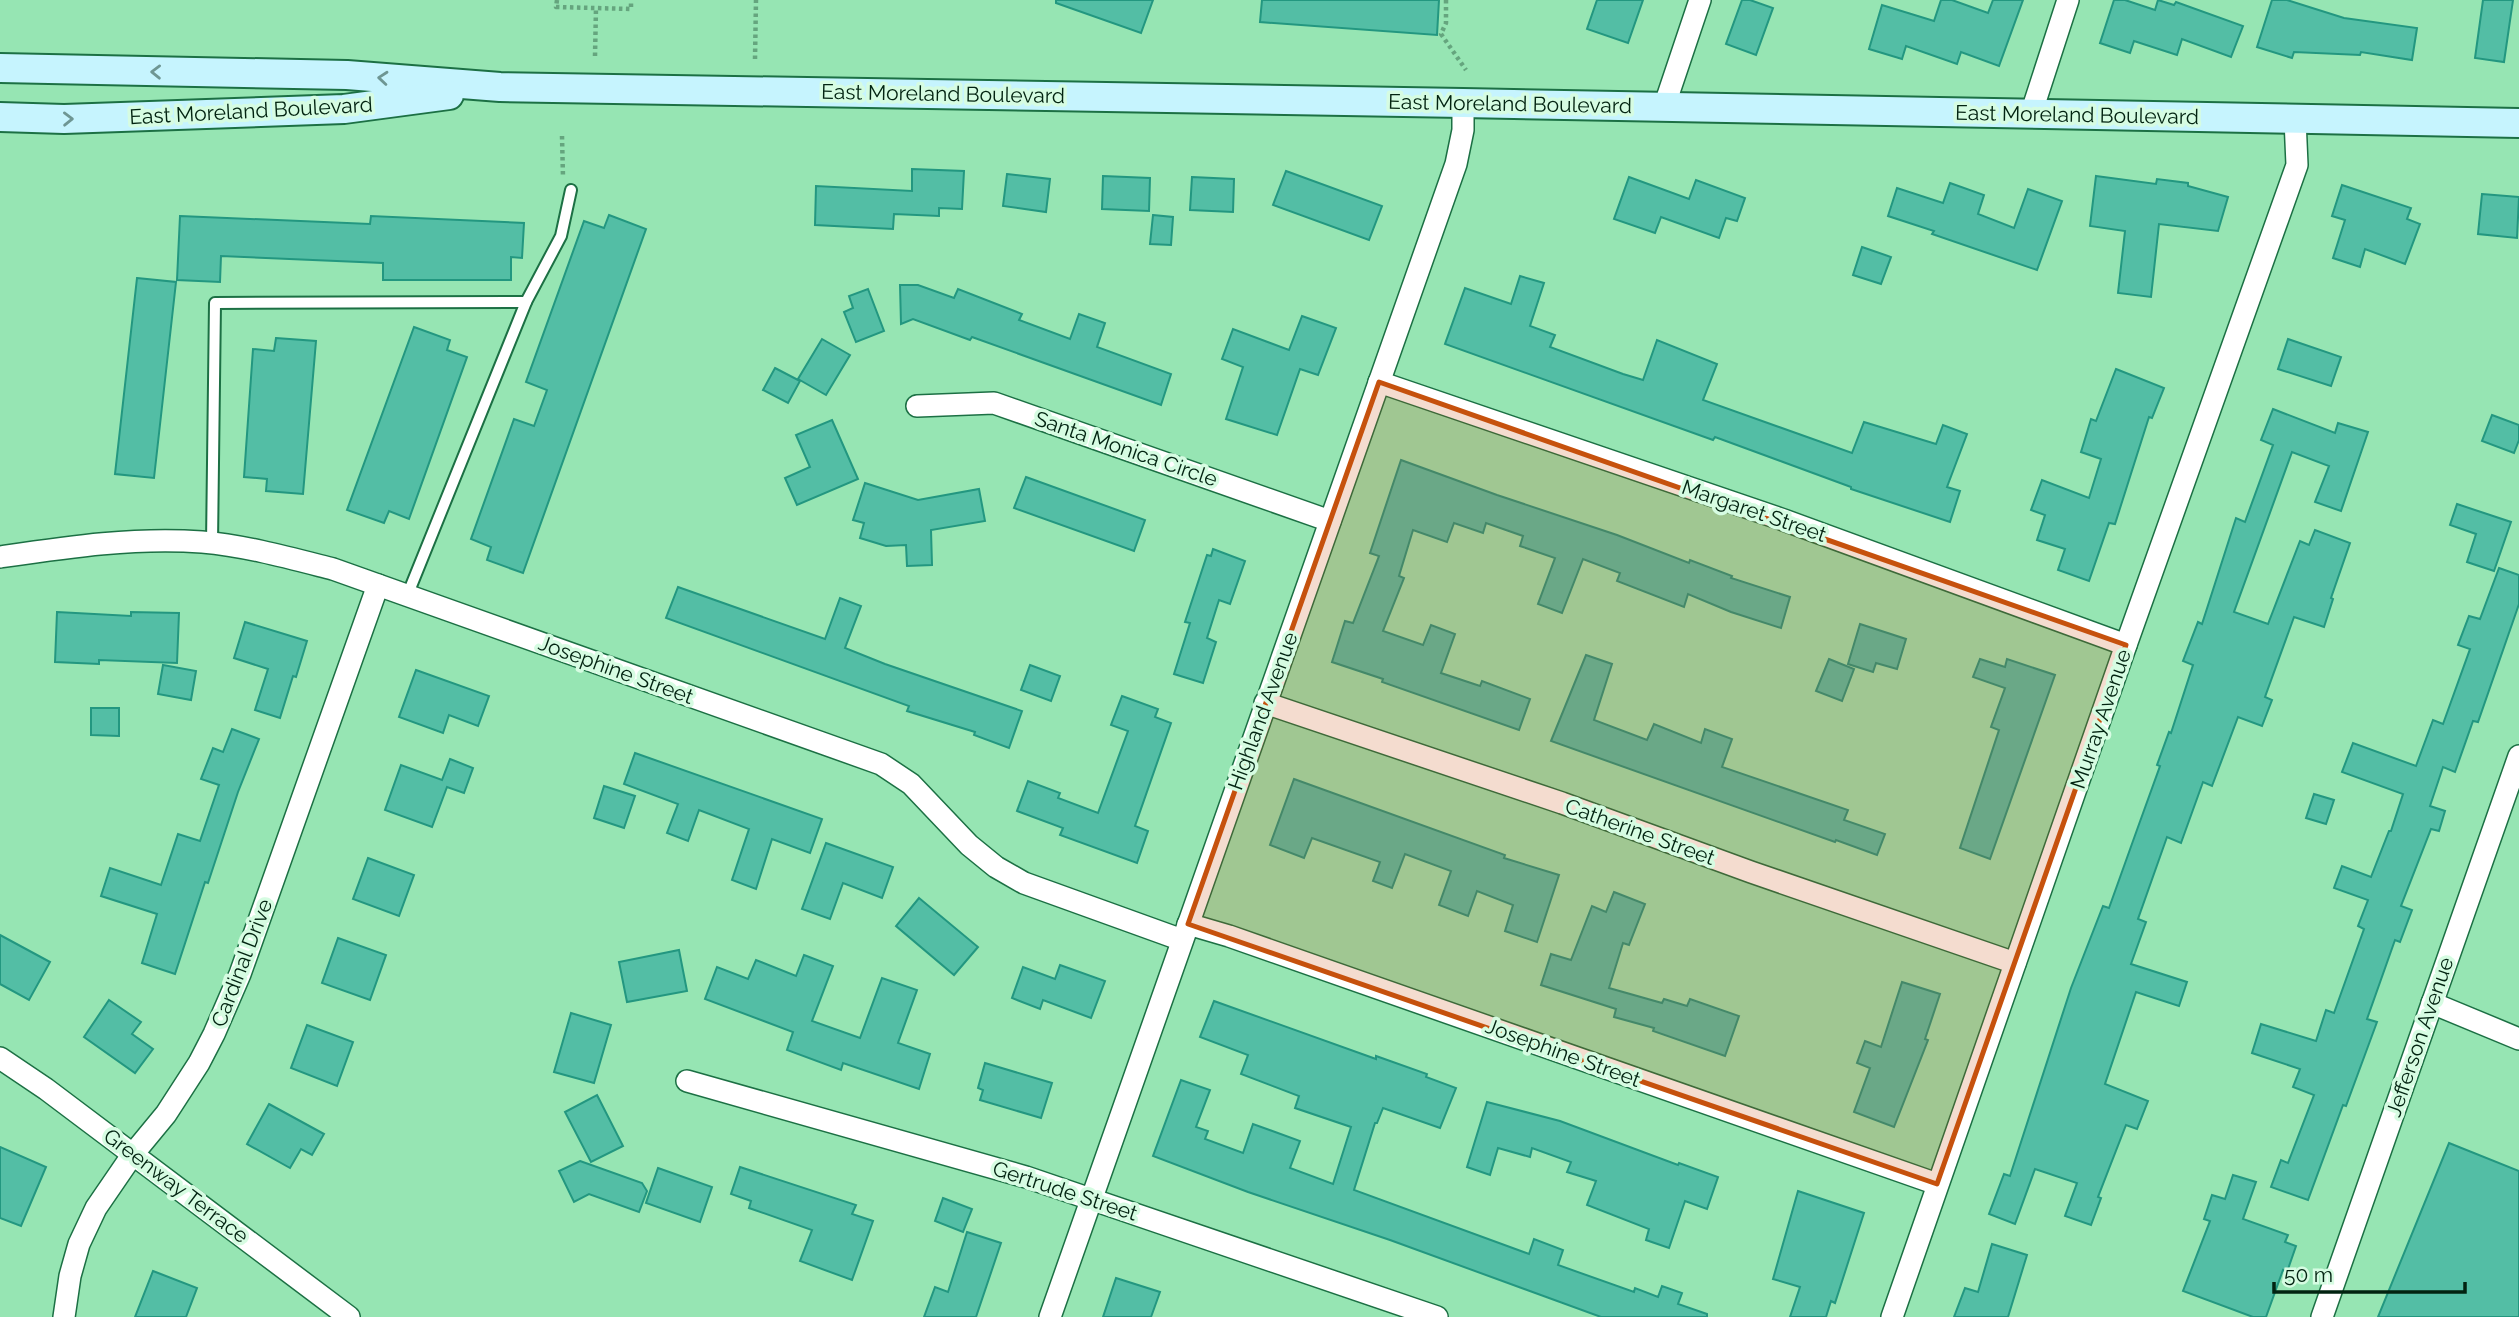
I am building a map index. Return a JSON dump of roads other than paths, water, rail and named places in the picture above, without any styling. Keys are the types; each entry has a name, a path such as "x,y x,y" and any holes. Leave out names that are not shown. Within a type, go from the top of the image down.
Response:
{"main road":[{"name":"East Moreland Boulevard","path":"0,68 346,75 500,88 2519,123"},
{"name":"East Moreland Boulevard","path":"0,117 64,119 344,109 500,88"}],"street":[{"path":"1664,107 1700,0"},
{"path":"2031,114 2068,0"},
{"name":"Highland Avenue","path":"1050,1317 1456,164 1463,130 1463,103"},
{"name":"Murray Avenue","path":"1892,1317 2126,645 2297,165 2295,119"},
{"name":"Margaret Street","path":"1379,382 1781,519 2126,645"},
{"name":"Santa Monica Circle","path":"917,406 994,403 1330,521"},
{"name":"Josephine Street","path":"0,557 105,542 157,540 212,543 283,556 333,569 881,764 911,784 969,845 996,867 1024,883 1185,932 1229,936 1937,1184"},
{"name":"Cardinal Drive","path":"64,1317 70,1276 79,1244 96,1208 133,1154 166,1114 199,1063 220,1022 240,974 378,585"},
{"name":"Catherine Street","path":"1265,703 1562,803 1751,872 2015,963"},
{"name":"Jefferson Avenue","path":"2322,1317 2519,756"},
{"path":"2432,1003 2519,1039"},
{"name":"Greenway Terrace","path":"0,1058 46,1089 349,1317"},
{"name":"Gertrude Street","path":"687,1081 1026,1177 1437,1317"}],"lane":[{"path":"407,596 526,302 561,236 571,190"},
{"path":"212,543 215,303 526,302"}]}
